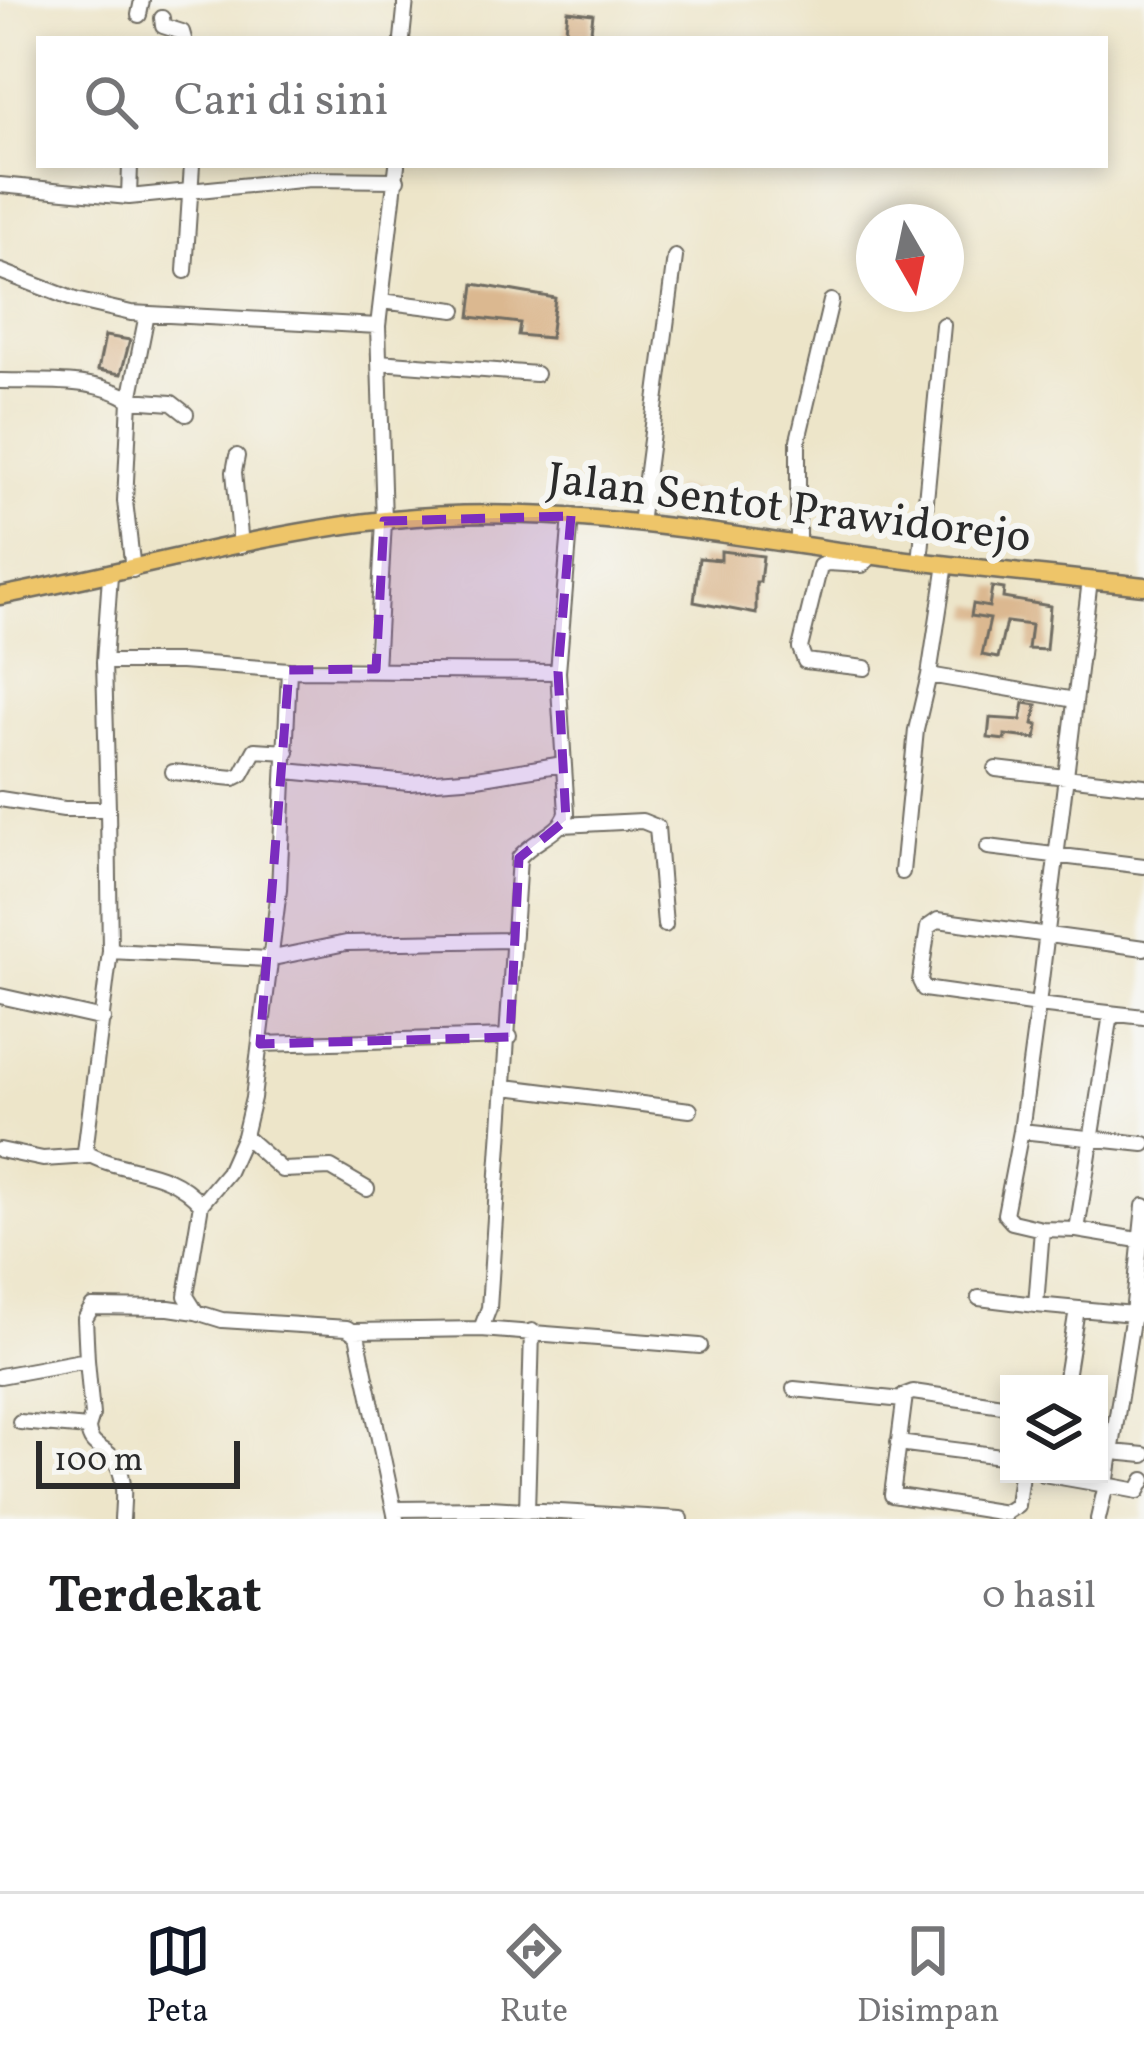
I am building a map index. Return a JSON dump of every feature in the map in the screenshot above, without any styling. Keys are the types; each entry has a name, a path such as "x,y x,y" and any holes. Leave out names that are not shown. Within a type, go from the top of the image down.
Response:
{"main road":[{"name":"Jalan Sentot Prawidorejo","path":"0,596 384,521 571,516 1144,586"}],"street":[{"path":"402,36 406,0"},
{"path":"161,18 163,26 181,31 183,36"},
{"path":"129,197 130,168"},
{"path":"185,272 192,168"},
{"path":"0,185 129,197 397,172 377,326 384,521 376,669"},
{"path":"640,524 675,257"},
{"path":"0,272 75,299 147,314 377,326"},
{"path":"381,301 455,310"},
{"path":"798,545 798,440 831,302"},
{"path":"133,570 125,501 130,400 147,314"},
{"path":"920,562 944,325"},
{"path":"379,362 536,374"},
{"path":"0,381 116,391 130,400 172,403 186,415"},
{"path":"237,456 234,472 241,546"},
{"path":"562,826 567,813 558,672 571,516"},
{"path":"865,668 805,662 800,648 820,566 826,562 862,566 873,555"},
{"path":"902,872 916,730 946,564"},
{"path":"89,1156 85,1145 110,951 104,662 110,575"},
{"path":"1090,580 1038,1005 1005,1214 1012,1222 1042,1229 1142,1241"},
{"path":"104,662 289,670 558,672"},
{"path":"196,1312 186,1296 201,1204 218,1188 244,1136 260,1044 279,890 289,670"},
{"path":"929,676 1075,700"},
{"path":"173,772 234,778 246,769 255,749 287,752"},
{"path":"287,771 409,783 563,764"},
{"path":"996,769 1144,786"},
{"path":"0,799 108,809"},
{"path":"481,1329 489,1307 519,858 562,826 642,821 657,827 664,926"},
{"path":"988,847 1144,866"},
{"path":"1144,948 938,920 928,927 920,981 924,989 1144,1017"},
{"path":"110,951 268,958 346,943 511,940"},
{"path":"0,996 103,1019"},
{"path":"1077,1230 1111,1014"},
{"path":"260,1044 391,1044 510,1037"},
{"path":"506,1087 690,1110"},
{"path":"1021,1131 1144,1144"},
{"path":"244,1136 283,1170 331,1168 368,1189"},
{"path":"0,1150 43,1159 89,1156 145,1170 189,1190 201,1204"},
{"path":"1098,1519 1139,1314 1144,1206"},
{"path":"1036,1306 1042,1229"},
{"path":"979,1298 1139,1314"},
{"path":"122,1519 120,1472 112,1457 93,1445 88,1428 92,1415 85,1319 92,1307 169,1308 222,1320 354,1330 532,1331 700,1346"},
{"path":"1066,1375 1077,1309"},
{"path":"354,1330 396,1514 527,1511 681,1519"},
{"path":"527,1511 532,1331"},
{"path":"0,1376 87,1360"},
{"path":"794,1389 903,1400 913,1392 1000,1405"},
{"path":"903,1400 892,1492 899,1498 1005,1513 1017,1505 1020,1483"},
{"path":"1108,1419 1115,1420"},
{"path":"20,1422 88,1428"},
{"path":"898,1443 1000,1456"},
{"path":"1113,1452 1144,1455"},
{"path":"1095,1483 1143,1486"}],"highlighted area":[{"path":"571,516 558,672 566,820 519,858 510,1037 260,1044 289,670 376,669 384,521"}],"building":[{"path":"568,11 593,14 590,36 565,36"},
{"path":"474,284 555,298 550,338 518,335 520,323 470,317"},
{"path":"105,336 130,340 121,374 98,370"},
{"path":"674,488 700,493 696,512 670,506"},
{"path":"721,551 763,556 760,582 756,582 756,614 694,602 699,558 721,560"},
{"path":"992,587 1004,589 1003,598 1050,606 1046,650 1028,649 1031,625 1006,622 998,658 982,655 990,619 971,616 973,604 989,607"},
{"path":"1024,703 1037,705 1036,739 988,738 990,718 1021,720"}]}
